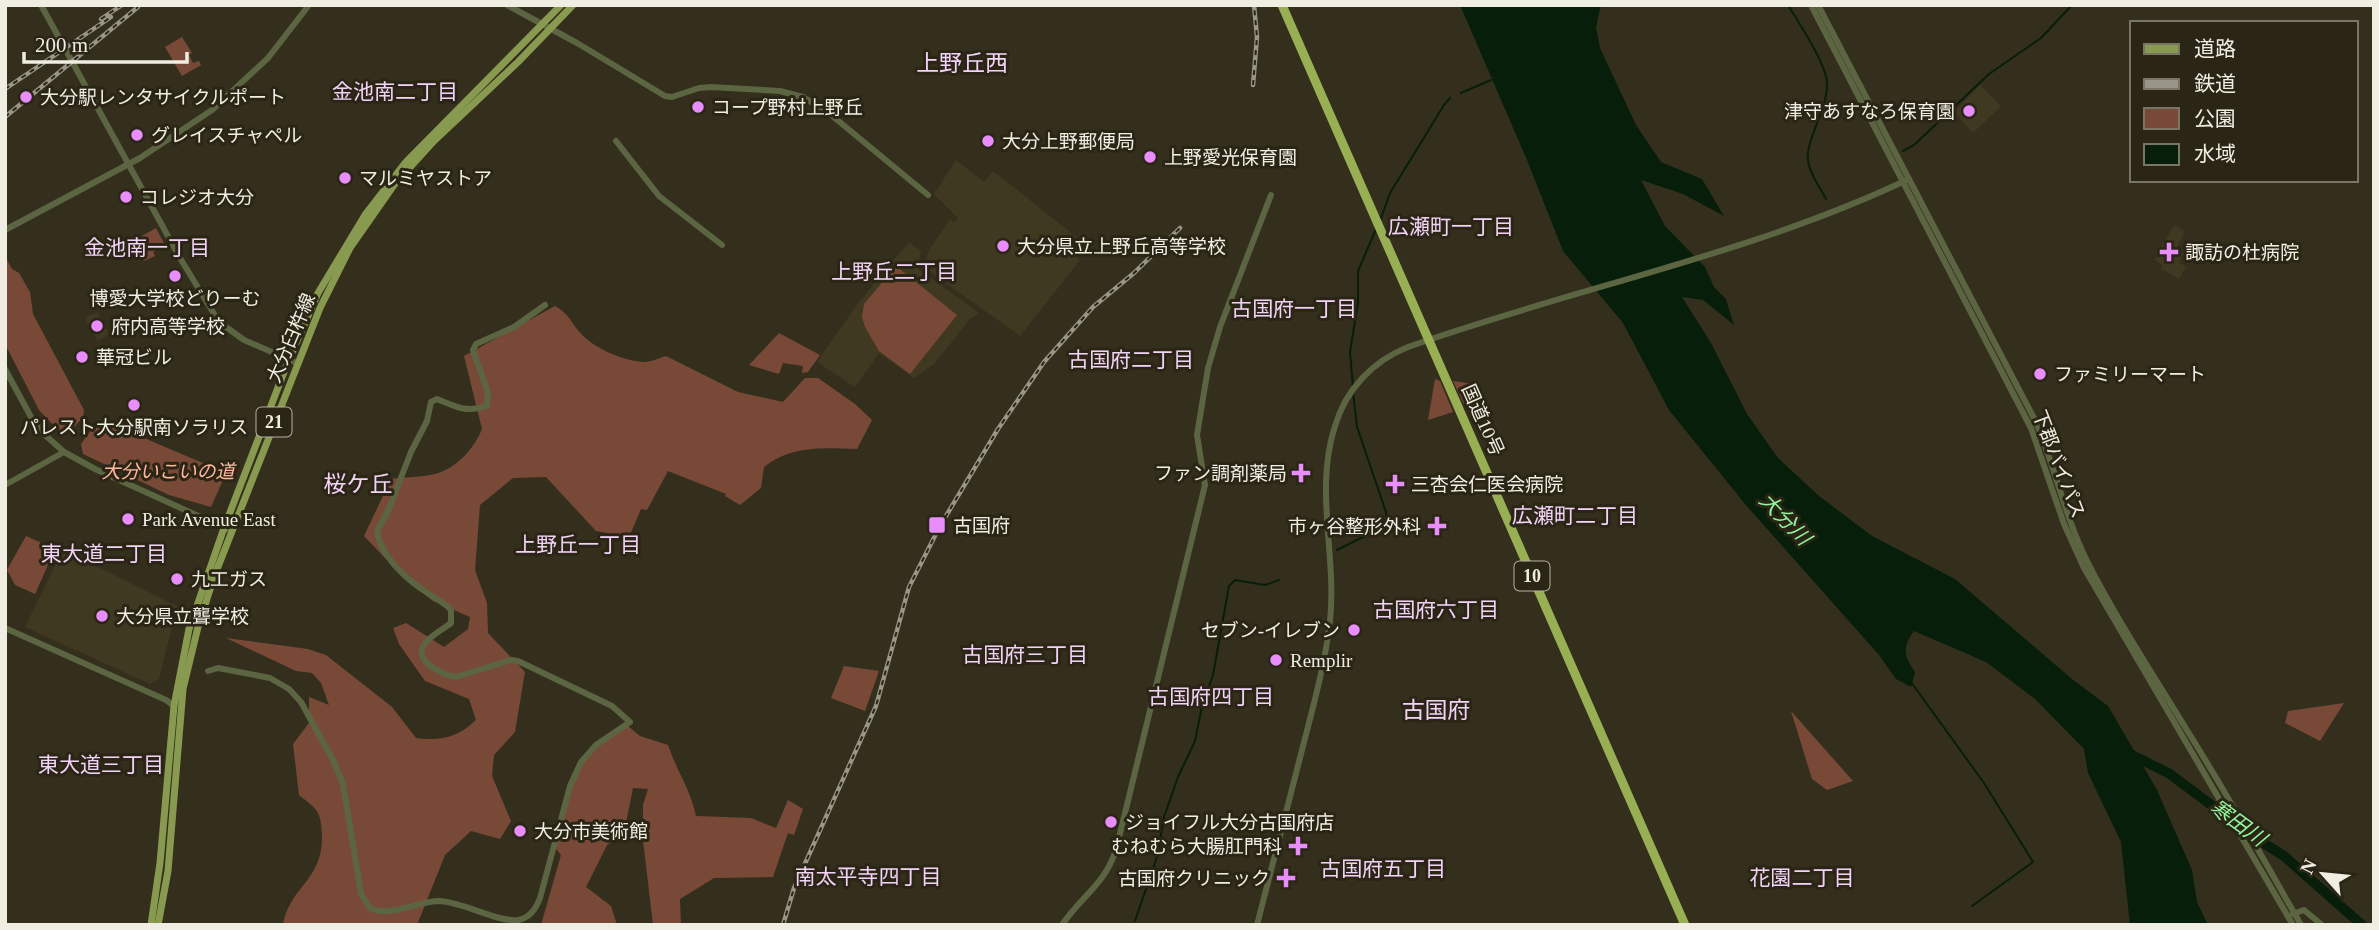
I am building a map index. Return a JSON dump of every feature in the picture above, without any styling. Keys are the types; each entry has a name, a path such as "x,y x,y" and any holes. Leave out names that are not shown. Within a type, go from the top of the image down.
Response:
{"highway":[{"name":"国道10号","path":"1282,5 1685,925"}],"main road":[{"name":"大分臼杵線","path":"546,27 561,5"},
{"name":"大分臼杵線","path":"151,925 160,863 174,706 188,629 325,279 375,200 421,146 546,27 573,5"},
{"name":"大分臼杵線","path":"158,925 167,871 183,689 206,597 228,529"}],"street":[{"path":"41,5 180,258 219,322 244,340 293,361"},
{"path":"5,230 166,142 221,102 268,58 309,5"},
{"path":"507,5 665,96 672,97 711,87 780,91 803,97 830,114 928,195"},
{"path":"1811,5 2036,422 2072,527 2088,564 2163,692 2256,861 2291,915 2301,925"},
{"path":"1818,5 1906,180"},
{"path":"616,141 659,195 722,245"},
{"path":"1257,925 1326,649 1331,606 1326,520 1329,457 1335,423 1353,389 1371,369 1389,356 1428,340 1757,238 1828,214 1906,180"},
{"path":"1062,925 1104,878 1116,850 1205,485 1197,435 1211,357 1271,195"},
{"path":"208,671 218,668 265,677 284,685 301,702 343,784 361,894 370,908 387,911 439,901 456,903 513,920 533,912 540,898 570,786 581,762 596,745 630,722 612,706 519,661 511,660 456,677 428,664 423,657 422,648 428,640 451,623 451,610 427,593 394,563 384,550 377,531 427,421 431,402 437,399 456,408 474,410 487,405 488,393 472,350 476,344 514,327 545,305"},
{"path":"5,369 31,417 44,434 64,452 95,469 228,529"},
{"path":"5,485 64,452"},
{"path":"5,628 174,706"},
{"path":"2208,772 2262,855 2291,915 2293,925"},
{"path":"2291,915 2304,911 2322,925"}],"shaded area":[{"path":"1980,85 2001,106 1973,133 1954,112"},
{"name":"大分県立上野丘高等学校","path":"956,160 984,182 993,171 1080,240 1070,252 1080,260 1020,336 925,268 928,252 950,219 954,223 958,218 934,194"},
{"name":"諏訪の杜病院","path":"2174,225 2185,231 2176,249 2183,254 2179,262 2186,267 2179,279 2161,269 2162,265 2155,260"},
{"path":"909,242 921,251 917,268 979,313 970,319 934,364 914,378 879,353 855,387 817,362 859,302"},
{"name":"府内高等学校","path":"97,312 109,334 98,341 85,318"},
{"name":"大分県立聾学校","path":"63,550 177,606 159,679 150,684 25,627"}],"green space":[{"path":"182,37 192,53 189,55 193,63 199,61 201,65 182,76 165,47"},
{"path":"156,228 165,245 153,252 155,256 144,261 133,241"},
{"name":"大分いこいの道","path":"5,256 30,292 33,314 84,410 83,417 69,433 56,428 39,410 5,344"},
{"path":"896,266 957,315 910,374 879,351 862,317 864,304"},
{"path":"555,306 590,342 617,356 645,362 666,356 738,392 783,402 805,378 818,378 855,404 872,420 857,449 797,451 764,467 761,488 740,505 725,496 726,494 668,471 647,510 641,509 629,537 596,531 546,477 513,478 480,505 475,570 487,603 488,633 525,672 515,732 494,755 492,776 511,821 500,839 471,831 445,855 417,925 283,925 292,901 317,863 322,836 317,812 299,795 293,744 309,723 309,697 329,705 321,683 312,673 296,671 226,638 308,649 326,655 392,707 416,738 448,737 462,731 476,720 469,699 425,681 399,644 393,628 406,623 444,647 468,629 470,617 433,601 403,577 364,536 391,479 430,475 448,469 466,455 479,436 482,429 464,356"},
{"path":"779,333 820,355 808,372 802,373 803,366 783,363 779,374 749,365"},
{"path":"1435,379 1440,381 1453,412 1428,420"},
{"path":"1453,381 1473,384 1483,391 1464,405"},
{"name":"大分いこいの道","path":"104,421 217,469 223,480 211,507 169,495 83,454 81,444 96,423"},
{"path":"26,536 55,549 35,594 15,585 7,570"},
{"path":"844,666 879,671 865,711 831,698"},
{"path":"2344,703 2320,741 2285,723 2288,711"},
{"path":"1791,711 1853,781 1827,790 1812,779"},
{"path":"628,726 640,736 668,745 696,816 751,818 776,828 788,800 803,809 794,835 788,833 773,877 714,878 680,899 681,925 653,925 643,840 643,805 648,789 633,788 624,833 607,845 586,887 611,906 617,925 541,925 561,855 556,849 574,782 587,758 596,748"}],"water":[{"name":"大分川","path":"1460,5 1601,5 1596,27 1600,48 1636,125 1661,162 1702,179 1724,216 1683,194 1641,180 1665,226 1705,267 1714,287 1726,299 1734,325 1703,300 1682,297 1711,343 1747,414 1778,458 1819,496 1872,536 1955,579 2072,679 2108,706 2157,790 2192,870 2197,902 2208,925 2130,925 2121,842 2088,773 2084,749 2035,699 1986,662 1914,631 1906,647 1915,672 1911,687 1896,679 1879,655 1745,504 1669,410 1623,323 1563,251"}],"waterway":[{"path":"1788,5 1817,54 1827,82 1827,91 1808,152 1810,170 1826,199"},
{"path":"1903,151 1914,145 1989,74 2041,38 2072,5"},
{"path":"1461,93 1491,80"},
{"path":"1380,221 1390,193 1450,98"},
{"path":"1353,387 1350,352 1358,303 1358,271 1376,229"},
{"path":"1337,550 1377,530 1386,521 1386,512 1357,427 1353,392"},
{"path":"1135,921 1157,857 1164,817 1178,777 1195,741 1202,706 1213,675 1229,586 1235,580 1265,585 1279,580"},
{"path":"1911,682 1984,783 2033,862 1972,906"},
{"name":"寒田川","path":"2126,752 2170,774 2284,856 2362,925"}],"railway":[{"path":"101,19 122,5"},
{"path":"1253,85 1257,37 1254,5"},
{"path":"5,117 138,7"},
{"path":"5,89 111,17"},
{"path":"783,925 794,888 876,706 909,587 940,526 998,429 1044,362 1093,307 1134,273 1180,228"}],"place":[{"name":"大分駅レンタサイクルポート","path":"26,97"},
{"name":"コープ野村上野丘","path":"698,107"},
{"name":"津守あすなろ保育園","path":"1969,111"},
{"name":"グレイスチャペル","path":"137,135"},
{"name":"大分上野郵便局","path":"988,141"},
{"name":"上野愛光保育園","path":"1150,157"},
{"name":"マルミヤストア","path":"345,178"},
{"name":"コレジオ大分","path":"126,197"},
{"name":"大分県立上野丘高等学校","path":"1003,246"},
{"name":"諏訪の杜病院","path":"2169,252"},
{"name":"博愛大学校どりーむ","path":"175,276"},
{"name":"府内高等学校","path":"97,326"},
{"name":"華冠ビル","path":"82,357"},
{"name":"ファミリーマート","path":"2040,374"},
{"name":"パレスト大分駅南ソラリス","path":"134,405"},
{"name":"ファン調剤薬局","path":"1301,473"},
{"name":"三杏会仁医会病院","path":"1395,484"},
{"name":"Park Avenue East","path":"128,519"},
{"name":"古国府","path":"937,525"},
{"name":"市ヶ谷整形外科","path":"1437,526"},
{"name":"九工ガス","path":"177,579"},
{"name":"大分県立聾学校","path":"102,616"},
{"name":"セブン-イレブン","path":"1354,630"},
{"name":"Remplir","path":"1276,660"},
{"name":"ジョイフル大分古国府店","path":"1111,822"},
{"name":"大分市美術館","path":"520,831"},
{"name":"むねむら大腸肛門科","path":"1298,846"},
{"name":"古国府クリニック","path":"1286,878"}],"district":[{"name":"上野丘西","path":"962,63"},
{"name":"金池南二丁目","path":"395,92"},
{"name":"広瀬町一丁目","path":"1451,227"},
{"name":"金池南一丁目","path":"147,248"},
{"name":"上野丘二丁目","path":"894,272"},
{"name":"古国府一丁目","path":"1294,309"},
{"name":"古国府二丁目","path":"1131,360"},
{"name":"桜ケ丘","path":"358,484"},
{"name":"広瀬町二丁目","path":"1575,516"},
{"name":"上野丘一丁目","path":"578,545"},
{"name":"東大道二丁目","path":"104,554"},
{"name":"古国府六丁目","path":"1436,610"},
{"name":"古国府三丁目","path":"1025,655"},
{"name":"古国府四丁目","path":"1211,697"},
{"name":"古国府","path":"1436,710"},
{"name":"東大道三丁目","path":"101,765"},
{"name":"古国府五丁目","path":"1383,869"},
{"name":"南太平寺四丁目","path":"868,877"},
{"name":"花園二丁目","path":"1802,878"}]}
